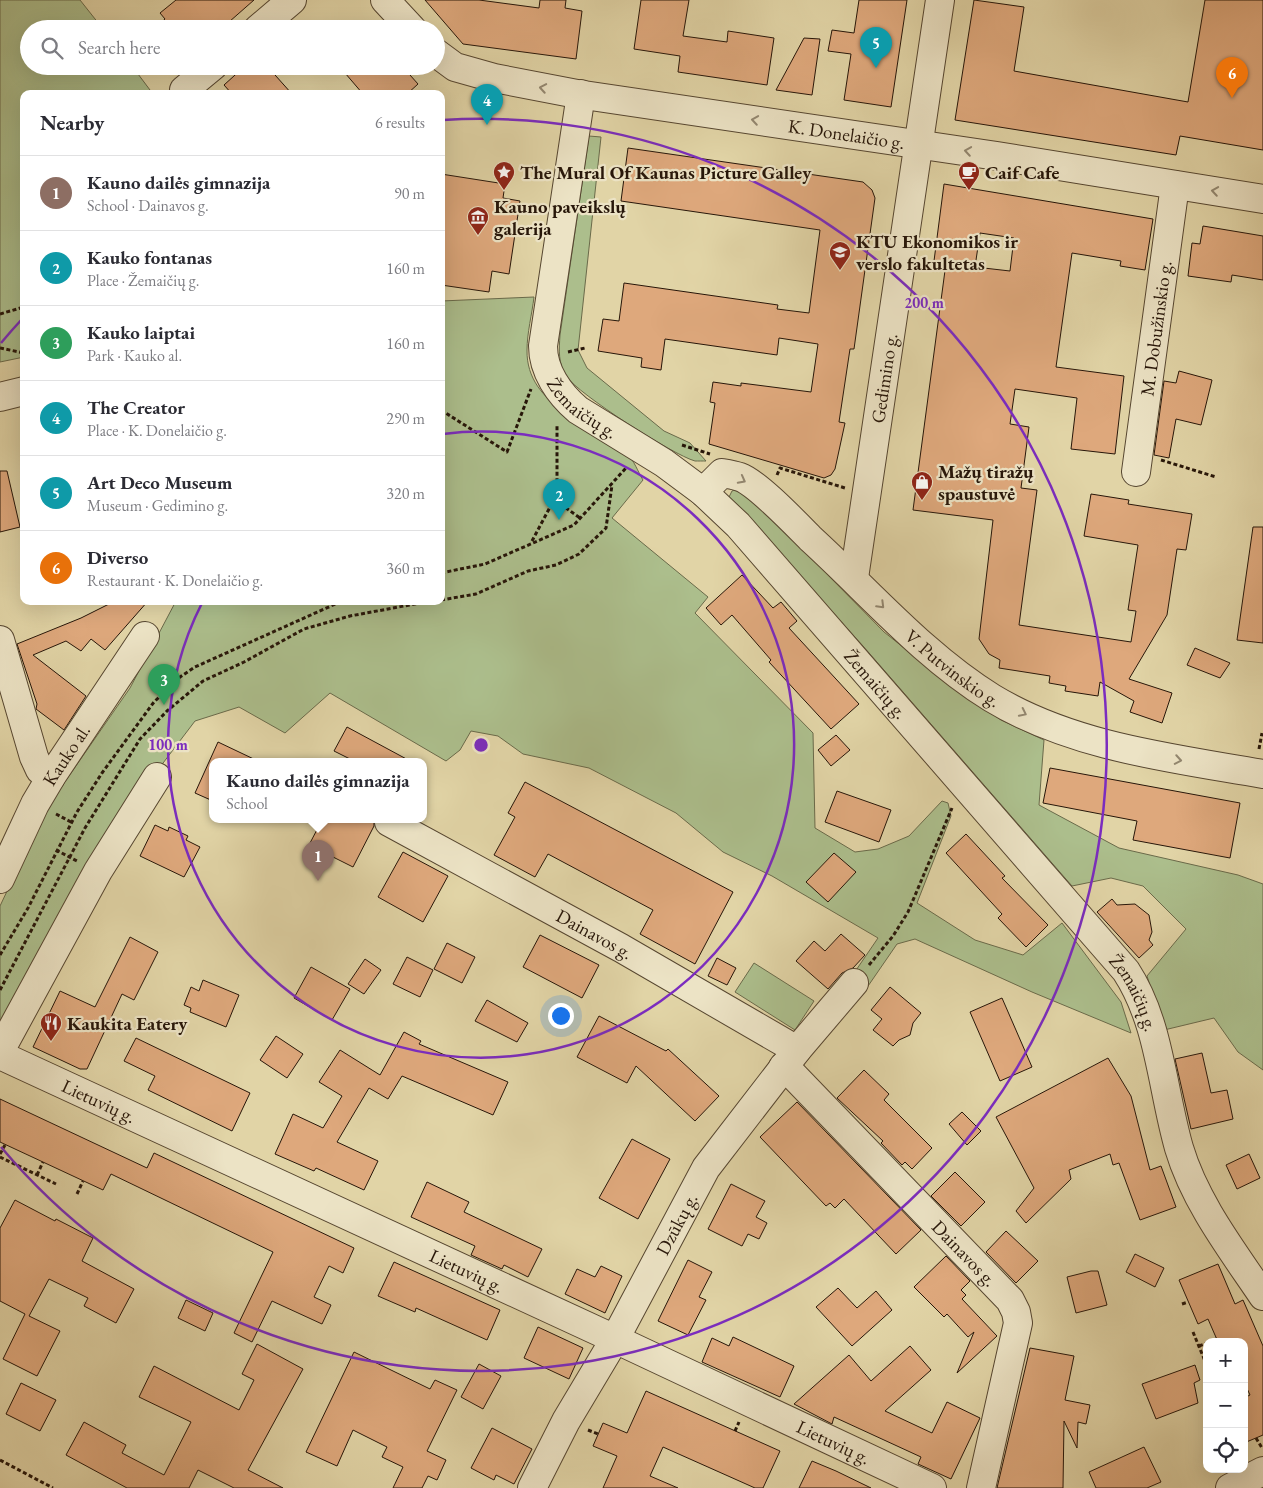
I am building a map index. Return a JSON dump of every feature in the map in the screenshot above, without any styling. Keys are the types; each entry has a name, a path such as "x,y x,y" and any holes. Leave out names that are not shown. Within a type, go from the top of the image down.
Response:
{"street":[{"path":"269,20 292,0"},
{"path":"385,0 404,20"},
{"name":"Gedimino g.","path":"854,578 940,0"},
{"name":"K. Donelaičio g.","path":"445,60 455,67 494,78 581,94 1263,199"},
{"path":"184,90 202,75"},
{"name":"Žemaičių g.","path":"581,94 543,346 547,370 568,401 596,422 664,463 703,492 745,532 1126,971 1139,990 1149,1016 1180,1149 1209,1213 1263,1296"},
{"name":"M. Dobužinskio g.","path":"1137,463 1175,185"},
{"path":"0,397 20,392"},
{"name":"V. Putvinskio g.","path":"703,492 722,473 741,477 765,496 854,578 893,617 957,673 993,698 1027,716 1098,741 1147,754 1263,774"},
{"name":"Kauko al.","path":"0,879 35,804 145,636"},
{"path":"0,640 34,758 40,770 51,778"},
{"path":"0,1051 98,871 157,777"},
{"name":"Dainavos g.","path":"391,823 621,948 790,1059 1010,1300 1016,1312 1018,1323 981,1488"},
{"name":"Dzūkų g.","path":"532,1488 566,1421 615,1339 706,1168 790,1059 854,983"},
{"name":"Lietuvių g.","path":"0,1056 615,1339 932,1488"},
{"path":"1230,1488 1263,1471"}],"path":[{"path":"0,314 20,308"},
{"path":"0,348 20,352"},
{"path":"578,350 584,348"},
{"path":"445,413 507,452 533,384"},
{"path":"532,542 558,494 557,415 568,401"},
{"path":"445,572 486,564 574,525 630,463"},
{"path":"1137,463 1216,477"},
{"path":"445,599 476,594 528,571 556,565 579,554 606,528 612,483"},
{"path":"554,499 580,518"},
{"path":"0,955 28,908 77,812 154,702 180,676 195,667 333,605"},
{"path":"0,990 85,828 140,739 167,711 203,681 244,662 304,629 350,616 409,605"},
{"path":"854,983 893,936 908,912 954,804"},
{"path":"5,1145 0,1156 56,1184"},
{"path":"37,1175 43,1162"},
{"path":"77,1194 83,1181"},
{"path":"1182,1304 1188,1302"},
{"path":"1193,1332 1203,1357"},
{"path":"1198,1346 1203,1344"},
{"path":"1256,1438 1263,1451"},
{"path":"0,1460 53,1488"}],"green space":[{"path":"0,0 80,0 96,20 20,20 20,75 139,75 150,90 20,90 20,358 0,362"},
{"path":"589,136 601,137 578,350 587,368 664,431 690,443 706,461 695,461 667,448 606,409 574,385 566,376 560,361 560,335"},
{"path":"534,297 527,350 530,370 537,386 549,400 564,412 627,454 643,480 612,518 708,597 695,613 813,733 815,828 855,852 878,849 909,836 942,801 948,803 951,816 917,903 975,940 1023,955 1062,923 1121,1002 1131,1033 1032,992 915,939 897,944 866,989 850,979 878,938 772,876 723,852 676,813 589,768 523,754 498,736 471,731 460,750 446,761 330,693 285,733 239,707 195,721 119,821 0,1032 0,906 46,809 130,688 174,605 445,605 445,301"},
{"path":"739,488 816,551 825,572 884,632 956,689 1001,720 1044,740 1039,805 1119,848 1238,875 1263,884 1263,1070 1238,1052 1214,1018 1164,1030 1147,976 1186,929 1143,886 1111,878 1072,886 863,646 729,497 732,491"},
{"path":"754,963 814,1001 795,1030 735,992"}],"building":[{"path":"176,0 254,0 231,20 164,20 160,13"},
{"path":"425,0 479,0 539,8 540,0 566,0 565,8 582,11 576,59 463,44 445,23 445,20 442,20"},
{"path":"641,0 689,0 683,36 727,42 728,31 774,38 767,85 678,72 680,56 634,49"},
{"path":"859,0 907,0 891,107 844,100 851,54 828,51 832,30 854,33"},
{"path":"974,0 1024,7 1014,71 1188,102 1205,0 1263,0 1263,150 1180,136 1176,155 955,120"},
{"path":"804,38 820,39 812,95 776,90"},
{"path":"235,75 275,75 288,90 228,90 224,85"},
{"path":"347,75 410,75 418,84 411,90 360,90"},
{"path":"628,148 863,182 872,190 875,198 854,349 850,349 839,422 845,423 835,469 831,475 824,478 709,444 715,403 710,402 713,382 741,386 741,383 811,392 818,344 779,338 777,355 665,339 661,370 641,367 642,358 598,351 603,319 619,321 624,283 778,305 777,309 809,313 820,230 621,201"},
{"name":"Kauno paveikslų galerija","path":"445,175 505,184 503,198 520,201 509,274 492,271 489,292 445,286"},
{"path":"944,184 1153,219 1145,270 1120,266 1121,261 1072,253 1056,367 1124,376 1115,454 1071,449 1077,398 1015,389 1010,424 1029,427 1021,488 1037,490 1019,625 1131,642 1136,611 1128,610 1138,545 1084,536 1091,494 1129,500 1128,504 1192,514 1186,550 1177,549 1167,615 1129,679 1172,693 1162,723 1130,712 1134,701 1100,682 1098,696 1065,691 1066,686 1049,683 1050,676 999,668 1000,660 989,654 979,639 993,520 913,510 946,263 934,261","holes":["980,233 1014,238 1010,271 975,267"]},
{"path":"1203,226 1263,236 1263,280 1232,275 1231,282 1188,276 1192,243 1200,244"},
{"path":"1179,371 1212,380 1201,425 1176,419 1169,458 1154,455 1164,381 1176,383"},
{"path":"0,471 7,471 20,527 0,532"},
{"path":"1253,527 1263,527 1263,643 1237,640"},
{"path":"742,575 773,608 781,602 797,621 789,628 859,704 831,729 769,662 771,660 732,615 721,625 706,608"},
{"path":"107,605 144,605 105,650 91,639 81,651 66,641 33,655 86,696 64,730 36,709 37,704 17,644 81,618"},
{"path":"1195,648 1230,663 1220,678 1187,665"},
{"path":"347,727 405,758 348,758 334,751"},
{"path":"836,735 850,750 831,766 818,750"},
{"path":"218,742 252,758 211,758"},
{"path":"209,762 209,799 195,793"},
{"path":"1050,768 1240,803 1230,858 1133,840 1137,821 1043,803"},
{"path":"525,782 733,892 695,964 640,934 653,910 548,854 535,877 494,855 515,817 508,813"},
{"path":"837,791 891,810 879,842 825,822"},
{"path":"320,823 374,823 353,867 309,845"},
{"path":"155,825 168,831 169,827 188,836 186,840 200,847 184,877 140,856"},
{"path":"966,834 1005,876 1002,878 1048,925 1026,947 998,918 1002,914 946,853"},
{"path":"403,852 448,876 423,922 378,897"},
{"path":"834,853 856,872 828,902 806,882"},
{"path":"1112,899 1117,905 1135,904 1149,915 1152,932 1149,940 1153,945 1139,958 1097,912"},
{"path":"841,934 865,955 853,968 842,973 828,989 796,961 814,941 825,951"},
{"path":"540,935 599,965 582,998 523,967"},
{"path":"130,937 158,952 134,1000 122,994 87,1069 80,1069 33,1047 60,991 95,1007"},
{"path":"447,943 475,957 462,983 434,969"},
{"path":"407,957 433,970 420,997 393,984"},
{"path":"717,958 736,968 727,985 708,976"},
{"path":"365,959 381,970 364,994 348,984"},
{"path":"311,967 350,989 332,1020 294,998"},
{"path":"203,980 239,995 226,1027 190,1012 191,1008 184,1005 191,987 199,991"},
{"path":"890,987 921,1013 913,1023 910,1035 899,1040 893,1046 873,1030 882,1019 871,1010"},
{"path":"1002,998 1032,1067 1000,1081 970,1012"},
{"path":"487,1000 528,1023 517,1042 475,1021"},
{"path":"599,1016 666,1051 668,1049 719,1096 695,1121 636,1066 627,1083 577,1057"},
{"path":"404,1032 421,1041 419,1044 508,1082 493,1115 402,1076 388,1099 369,1088 337,1142 378,1161 364,1190 316,1168 314,1171 275,1154 293,1114 323,1128 342,1096 319,1082 340,1050 380,1075"},
{"path":"276,1036 303,1054 287,1078 260,1060"},
{"path":"136,1038 250,1093 232,1131 148,1090 155,1076 124,1061"},
{"path":"1202,1053 1211,1093 1227,1090 1233,1119 1191,1129 1175,1059"},
{"path":"1108,1058 1131,1096 1150,1170 1161,1166 1176,1207 1140,1220 1119,1163 1113,1165 1110,1154 1069,1170 1071,1179 1026,1223 1016,1211 1034,1188 996,1117"},
{"path":"864,1070 889,1094 884,1100 932,1148 912,1169 905,1162 902,1165 881,1143 883,1141 837,1098"},
{"path":"0,1099 147,1168 154,1153 354,1248 343,1273 329,1266 314,1297 331,1305 322,1324 272,1301 252,1342 234,1333 273,1252 111,1174 103,1190 0,1142"},
{"path":"797,1102 921,1230 896,1254 844,1199 835,1208 830,1203 826,1206 760,1137"},
{"path":"962,1112 981,1131 967,1145 949,1124"},
{"path":"632,1139 670,1159 638,1219 599,1198"},
{"path":"1249,1154 1260,1178 1237,1189 1226,1165"},
{"path":"955,1172 985,1202 961,1226 931,1196"},
{"path":"427,1182 469,1202 464,1212 542,1249 528,1277 504,1265 502,1269 471,1255 475,1246 411,1217"},
{"path":"731,1184 765,1201 756,1217 767,1223 759,1239 748,1234 742,1246 708,1229"},
{"path":"15,1200 93,1238 82,1261 134,1289 116,1323 84,1306 88,1298 49,1279 29,1316 60,1331 37,1376 3,1359 25,1314 0,1301 0,1228"},
{"path":"1006,1231 1038,1261 1016,1283 986,1252"},
{"path":"1135,1254 1164,1268 1155,1287 1126,1272"},
{"path":"946,1256 970,1281 961,1290 966,1295 962,1299 997,1336 957,1373 974,1332 968,1337 947,1314 944,1317 914,1287"},
{"path":"688,1260 712,1272 699,1297 706,1300 688,1335 658,1321"},
{"path":"394,1262 500,1310 487,1340 416,1308 415,1312 378,1296"},
{"path":"1218,1264 1235,1304 1243,1300 1263,1346 1263,1435 1248,1441 1248,1396 1250,1395 1248,1391 1248,1338 1216,1338 1208,1319 1198,1324 1179,1280"},
{"path":"601,1266 622,1276 605,1313 565,1294 577,1269 595,1277"},
{"path":"1098,1271 1107,1305 1076,1313 1067,1277"},
{"path":"838,1288 857,1308 876,1291 892,1310 852,1346 816,1307"},
{"path":"186,1300 213,1313 205,1331 178,1318"},
{"path":"538,1327 583,1348 569,1379 524,1358"},
{"path":"733,1337 794,1366 780,1397 702,1362 712,1338 729,1346"},
{"path":"257,1344 303,1369 248,1470 283,1488 234,1488 198,1470 189,1488 127,1488 66,1455 84,1422 126,1445 122,1453 164,1475 191,1422 139,1397 154,1366 239,1410 254,1380 242,1374"},
{"path":"910,1346 931,1370 885,1411 932,1433 947,1402 980,1418 951,1479 918,1464 921,1457 834,1417 832,1424 794,1404 849,1355 871,1381"},
{"path":"1030,1348 1074,1356 1065,1400 1090,1405 1086,1424 1078,1422 1077,1448 1064,1421 1063,1488 997,1488"},
{"path":"354,1352 430,1389 435,1380 457,1390 427,1451 446,1460 437,1480 428,1476 422,1488 393,1488 403,1467 382,1457 387,1447 353,1430 337,1466 306,1452"},
{"path":"479,1364 501,1376 483,1409 461,1397"},
{"path":"1195,1365 1200,1380 1194,1383 1198,1403 1156,1419 1142,1384"},
{"path":"21,1383 56,1400 40,1431 6,1414"},
{"path":"646,1391 780,1451 763,1488 755,1488 663,1447 650,1476 678,1488 603,1488 617,1456 593,1446 603,1423 627,1433"},
{"path":"492,1428 532,1449 514,1484 496,1475 494,1480 471,1468"},
{"path":"1144,1447 1161,1482 1147,1488 1096,1488 1089,1472"},
{"path":"812,1461 836,1471 871,1488 799,1488"}],"place":[{"name":"Art Deco Museum","path":"876,68"},
{"name":"Diverso","path":"1232,98"},
{"name":"The Creator","path":"487,125"},
{"name":"The Mural Of Kaunas Picture Galley","path":"504,191"},
{"name":"Caif Cafe","path":"969,191"},
{"name":"Kauno paveikslų galerija","path":"478,236"},
{"name":"KTU Ekonomikos ir verslo fakultetas","path":"840,271"},
{"name":"Mažų tiražų spaustuvė","path":"922,501"},
{"name":"Kauko fontanas","path":"559,520"},
{"name":"Kauko laiptai","path":"164,705"},
{"name":"Kauno dailės gimnazija","path":"318,881"},
{"name":"Kaukita Eatery","path":"51,1042"}]}
